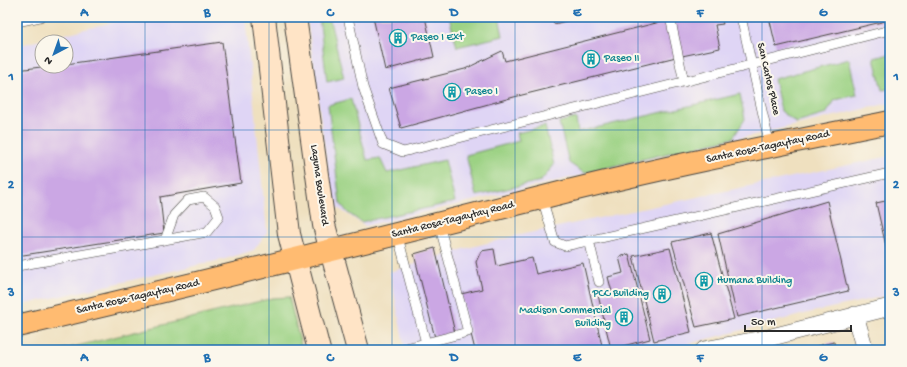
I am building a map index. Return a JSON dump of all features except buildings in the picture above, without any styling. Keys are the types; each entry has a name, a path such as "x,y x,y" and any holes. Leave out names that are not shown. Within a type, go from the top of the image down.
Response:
{"main road":[{"path":"264,17 289,234 319,350"},
{"name":"Laguna Boulevard","path":"295,17 324,225 358,350"},
{"name":"Santa Rosa-Tagaytay Road","path":"17,326 295,260 397,233 542,198 770,146 890,122"}],"street":[{"path":"704,350 769,344 855,315 890,306"},
{"path":"855,315 865,350"}],"lane":[{"path":"17,22 40,17"},
{"path":"348,17 363,87 383,144 403,152 684,82 753,63 890,30"},
{"path":"670,17 684,82"},
{"name":"San Carlos Place","path":"741,17 753,63 770,146"},
{"path":"542,198 555,242 565,246 890,173"},
{"path":"17,266 166,240 207,232 219,217 215,206 204,197 188,200 174,215 166,240"},
{"path":"398,350 468,332 439,224"},
{"path":"397,233 426,343"},
{"path":"590,240 600,282"}],"shaded area":[{"path":"134,17 245,17 267,232 254,250 225,259 17,306 17,46 34,42 34,74 74,74 74,34 65,34"},
{"path":"307,17 890,17 890,103 365,226 332,204"},
{"path":"890,156 890,295 812,312 665,350 405,350 390,272 464,249 520,235"}],"green space":[{"path":"319,17 329,17 344,78 327,82"},
{"path":"449,17 499,17 503,36 457,47"},
{"path":"890,54 890,89 882,90 874,58"},
{"path":"849,59 857,95 835,100 826,114 796,123 781,111 774,79"},
{"path":"740,94 745,119 733,138 584,173 569,163 559,122 576,118 578,132"},
{"path":"351,99 367,160 380,158 387,173 445,160 455,202 361,222 348,213 340,203 328,105"},
{"path":"545,126 554,165 541,181 476,196 466,155 519,141 517,133"},
{"path":"289,297 302,350 61,350 273,298"}],"place":[{"name":"Paseo I Ext","path":"398,38"},
{"name":"Paseo II","path":"591,59"},
{"name":"Paseo I","path":"452,92"},
{"name":"Humana Building","path":"704,281"},
{"name":"PCC Building","path":"662,294"},
{"name":"Madison Commercial Building","path":"624,317"}]}
